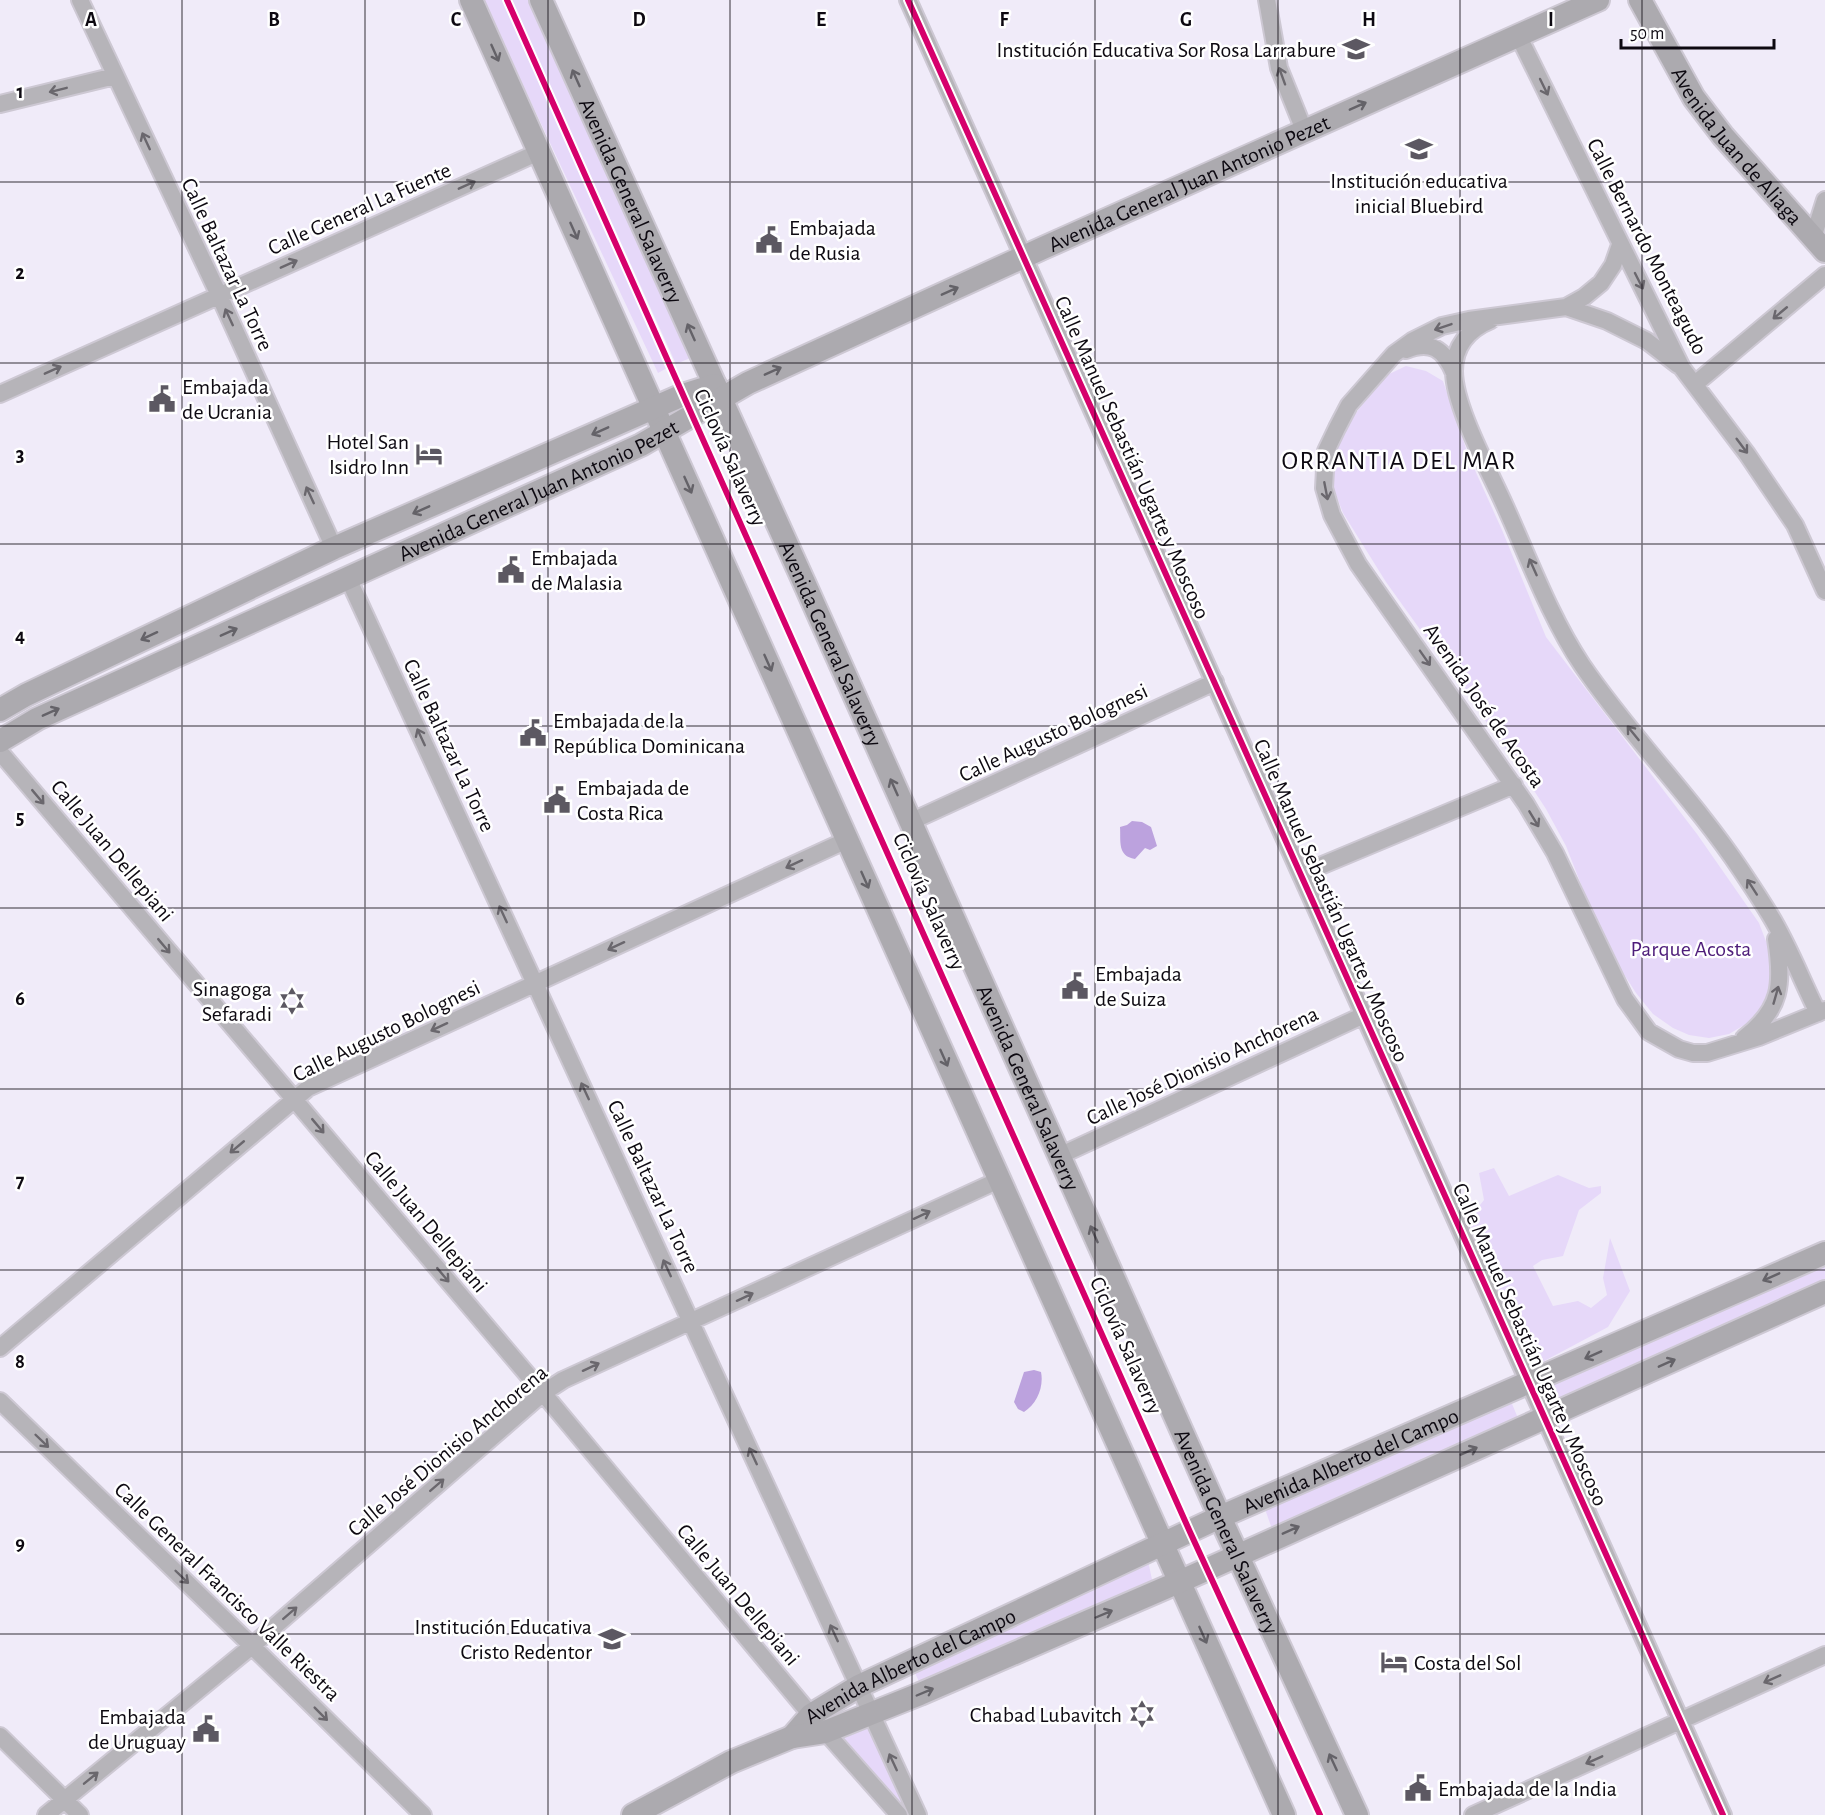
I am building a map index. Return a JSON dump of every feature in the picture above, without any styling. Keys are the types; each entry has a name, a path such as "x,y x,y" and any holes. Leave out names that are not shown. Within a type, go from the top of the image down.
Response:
{"main road":[{"path":"471,0 1284,1815"},
{"name":"Avenida General Salaverry","path":"541,0 718,391 1220,1517 1357,1815"},
{"name":"Avenida General Juan Antonio Pezet","path":"0,710 26,694 334,548 683,394 718,391 748,382 1304,130 1598,0"},
{"name":"Avenida Juan de Aliaga","path":"1640,0 1694,98 1723,136 1819,244"},
{"name":"Avenida General Juan Antonio Pezet","path":"0,741 37,719 641,445 664,432 718,391"},
{"name":"Avenida Alberto del Campo","path":"633,1815 730,1762 792,1737 817,1723 859,1686 1220,1517 1825,1253"},
{"name":"Avenida Alberto del Campo","path":"817,1723 871,1713 1179,1582 1825,1292"}],"street":[{"name":"Calle Baltazar La Torre","path":"80,0 334,548"},
{"name":"Calle Manuel Sebastián Ugarte y Moscoso","path":"908,0 1723,1815"},
{"path":"1267,0 1279,68 1304,130"},
{"name":"Calle Bernardo Monteagudo","path":"1518,35 1682,368 1748,454 1795,525 1825,591"},
{"path":"0,104 115,76"},
{"name":"Calle General La Fuente","path":"0,394 539,152"},
{"path":"1819,244 1825,200"},
{"name":"Avenida José de Acosta","path":"1620,245 1613,265 1600,283 1584,297 1566,307 1442,326 1412,341 1394,354 1356,396 1337,428 1326,452 1324,488 1332,515 1358,564 1514,785 1555,854 1625,999 1649,1032 1666,1043 1693,1053 1715,1052 1739,1042 1762,1023 1777,999 1780,972 1771,917"},
{"path":"1695,384 1825,275"},
{"name":"Avenida José de Acosta","path":"1566,307 1608,321 1647,341 1682,368"},
{"name":"Avenida José de Acosta","path":"1500,316 1481,324 1468,334 1460,345 1455,359 1456,389 1473,435 1552,609 1581,663 1615,712 1739,867 1771,917 1822,1012"},
{"name":"Avenida José de Acosta","path":"1394,354 1418,346 1430,346 1444,355 1454,373"},
{"name":"Calle Baltazar La Torre","path":"348,578 918,1815"},
{"name":"Calle Augusto Bolognesi","path":"910,822 1215,682"},
{"name":"Calle Juan Dellepiani","path":"0,752 543,1393 817,1723"},
{"path":"1301,874 1514,785"},
{"name":"Calle Augusto Bolognesi","path":"0,1348 308,1088 847,840"},
{"path":"1715,1052 1759,1038 1822,1012"},
{"name":"Calle José Dionisio Anchorena","path":"1059,1155 1364,1015"},
{"name":"Calle José Dionisio Anchorena","path":"46,1815 252,1646 543,1393 563,1380 999,1180"},
{"name":"Calle General Francisco Valle Riestra","path":"0,1401 423,1815"},
{"path":"1473,1815 1825,1655"},
{"path":"817,1723 899,1815"},
{"path":"0,1736 80,1815"}],"green space":[{"path":"483,0 504,0 667,368 658,373"},
{"path":"511,0 536,0 695,356 676,364"},
{"name":"Parque Acosta","path":"1406,366 1426,371 1443,381 1469,457 1546,637 1697,834 1759,923 1772,957 1769,990 1760,1010 1746,1024 1729,1034 1709,1038 1689,1035 1673,1028 1653,1014 1636,993 1604,943 1566,846 1546,809 1518,766 1386,582 1343,513 1333,487 1334,454 1355,414 1385,376"},
{"path":"1494,1168 1509,1196 1558,1175 1589,1188 1601,1186 1601,1193 1579,1210 1563,1256 1542,1260 1533,1266 1553,1306 1578,1301 1591,1308 1607,1295 1603,1278 1610,1238 1630,1291 1608,1327 1533,1367 1468,1220 1484,1200 1479,1173"},
{"path":"1825,1257 1825,1282 1558,1404 1546,1379"},
{"path":"1510,1399 1520,1423 1272,1529 1265,1509"},
{"path":"1148,1561 1153,1584 923,1690 914,1671"},
{"path":"868,1716 915,1815 905,1815 835,1734"}],"shaded area":[{"path":"1132,821 1142,822 1151,827 1157,846 1150,850 1145,848 1135,859 1125,855 1120,842 1120,827"},
{"path":"1034,1370 1041,1372 1040,1389 1036,1400 1024,1412 1018,1409 1014,1402 1024,1372"}],"cycle path":[{"name":"Ciclovía Salaverry","path":"507,0 1190,1532 1320,1815"},
{"path":"908,0 1723,1815"}],"place":[{"name":"Institución Educativa Sor Rosa Larrabure","path":"1356,49"},
{"name":"Institución educativa inicial Bluebird","path":"1419,149"},
{"name":"Embajada de Rusia","path":"769,240"},
{"name":"Embajada de Ucrania","path":"162,399"},
{"name":"Hotel San Isidro Inn","path":"429,454"},
{"name":"Embajada de Malasia","path":"511,570"},
{"name":"Embajada de la República Dominicana","path":"533,733"},
{"name":"Embajada de Costa Rica","path":"557,800"},
{"name":"Embajada de Suiza","path":"1075,986"},
{"name":"Sinagoga Sefaradi","path":"292,1001"},
{"name":"Institución Educativa Cristo Redentor","path":"612,1639"},
{"name":"Costa del Sol","path":"1394,1662"},
{"name":"Chabad Lubavitch","path":"1142,1714"},
{"name":"Embajada de Uruguay","path":"206,1729"},
{"name":"Embajada de la India","path":"1418,1788"}],"district":[{"name":"ORRANTIA DEL MAR","path":"1399,460"}]}
